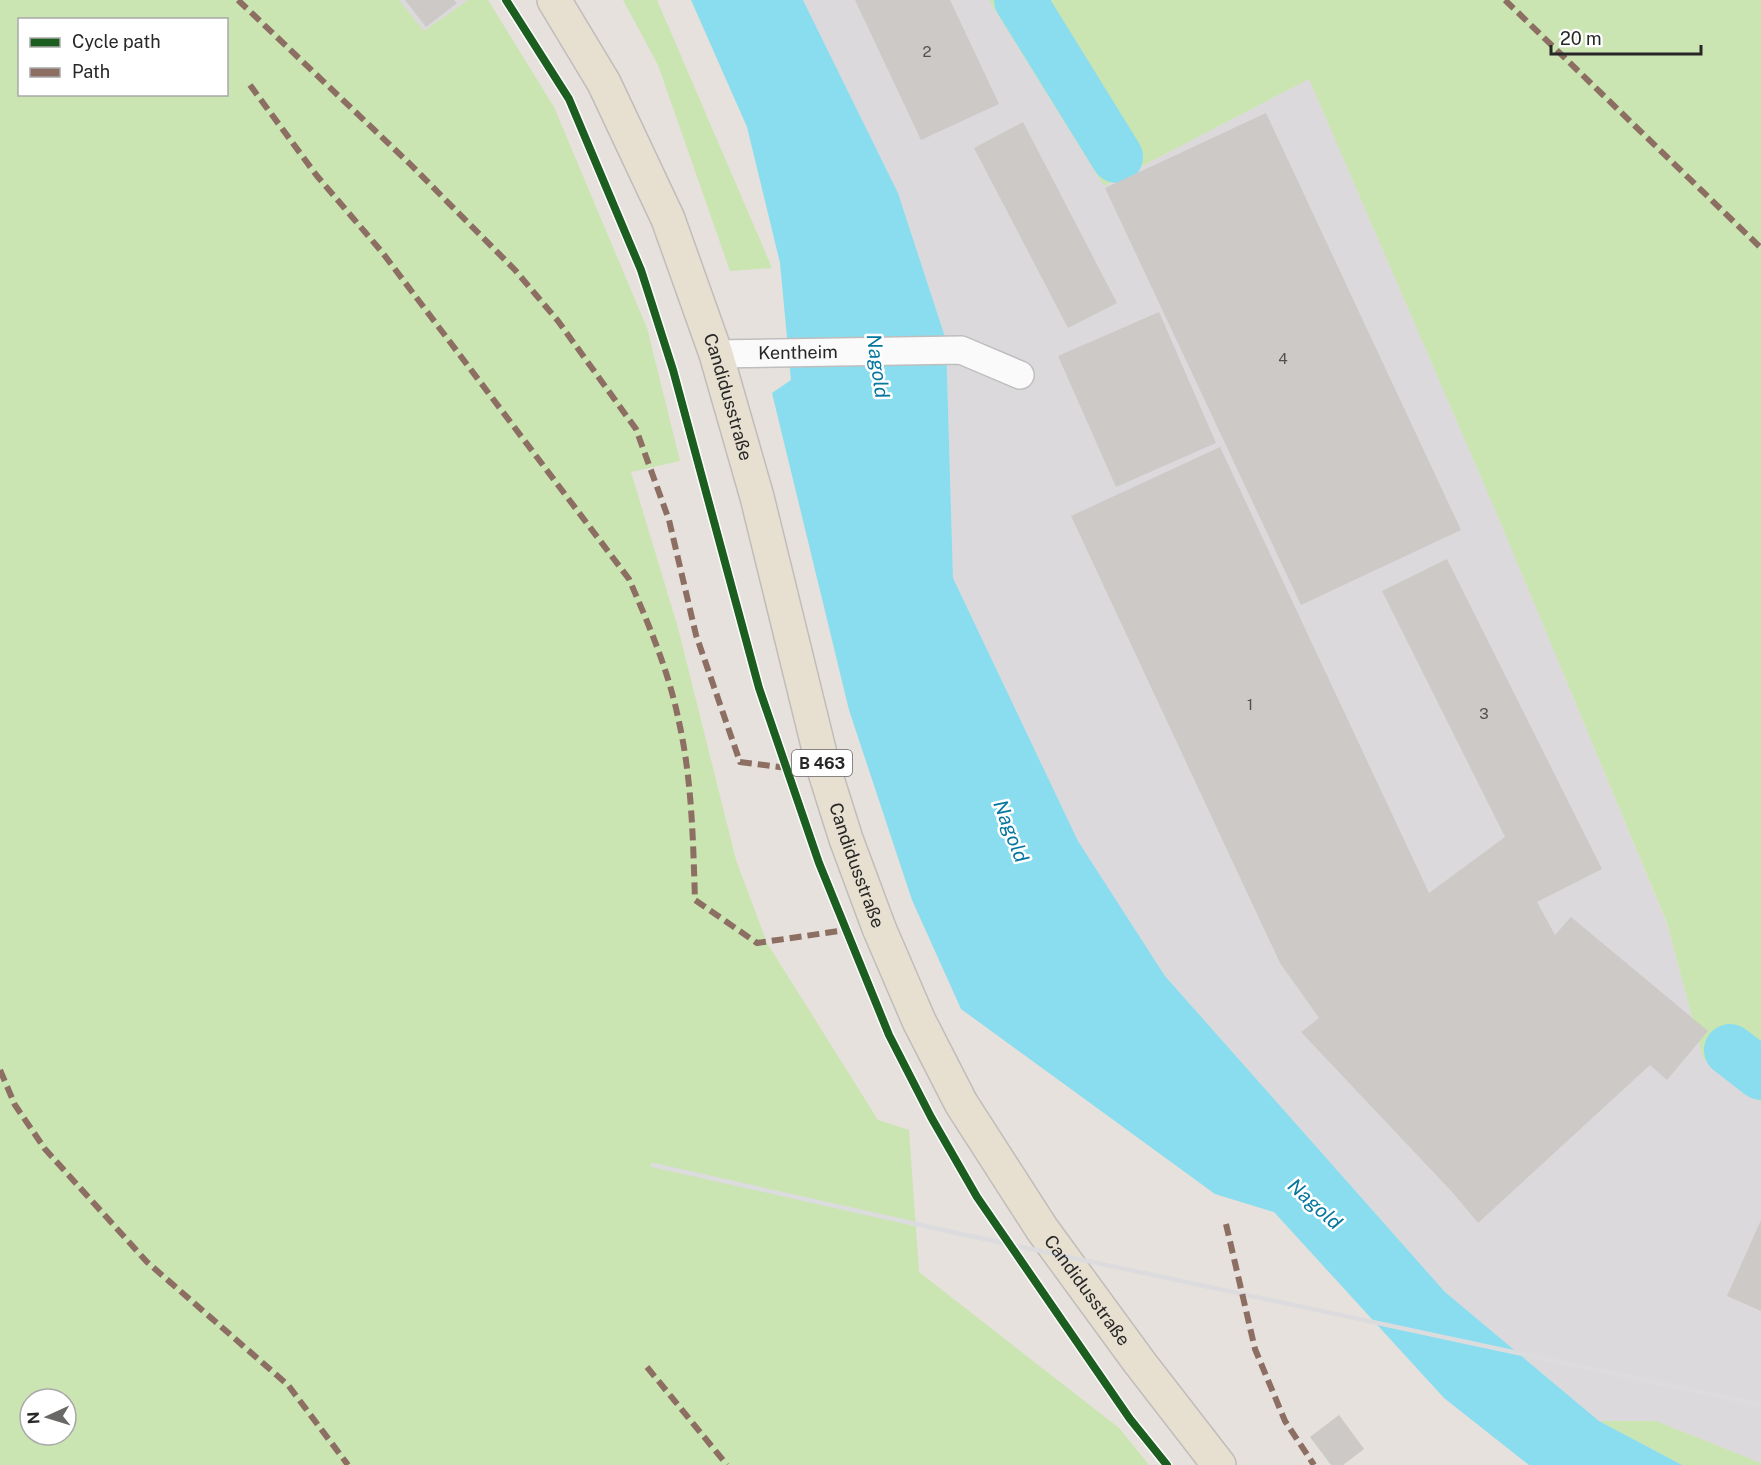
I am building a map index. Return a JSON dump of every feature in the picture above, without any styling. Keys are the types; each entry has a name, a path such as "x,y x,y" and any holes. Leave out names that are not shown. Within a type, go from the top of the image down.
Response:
{"main road":[{"name":"Candidusstraße","path":"554,0 604,83 668,219 716,354 757,497 823,766 846,839 879,928 919,1021 961,1103 1042,1228 1140,1363 1219,1465"}],"lane":[{"name":"Kentheim","path":"716,354 961,350 1020,375"}],"shaded area":[{"path":"399,0 468,0 424,31"},
{"path":"803,0 989,0 1104,186 1309,79 1499,519 1667,924 1703,1058 1761,1102 1761,1463 1656,1421 1599,1421 1445,1292 1165,976 1078,841 953,578 946,340 898,193"}],"green space":[{"path":"0,0 399,0 424,31 468,0 488,0 554,107 647,328 680,461 631,472 678,628 736,860 767,943 878,1120 909,1130 919,1272 1119,1428 1149,1465 0,1465"},
{"path":"623,0 657,0 772,268 730,271 658,65"},
{"path":"989,0 1761,0 1761,1102 1703,1058 1667,923 1499,519 1309,79 1104,186"},
{"path":"1599,1421 1656,1421 1761,1463 1761,1465 1682,1465"}],"water":[{"name":"Nagold","path":"691,0 803,0 898,193 946,340 953,578 1078,841 1165,976 1445,1292 1599,1421 1682,1465 1529,1465 1444,1398 1274,1212 1215,1194 961,1009 912,900 849,710 772,393 791,380 780,263 747,127"}],"building":[{"path":"405,0 454,0 457,3 426,27"},
{"path":"855,0 950,0 999,104 921,140"},
{"path":"1266,113 1461,530 1301,605 1105,188"},
{"path":"1023,122 1117,303 1068,328 974,148"},
{"path":"1159,312 1216,443 1116,487 1058,356"},
{"path":"1220,447 1429,893 1505,837 1382,591 1447,559 1602,869 1537,902 1555,935 1571,917 1708,1031 1667,1080 1650,1065 1478,1223 1453,1193 1301,1032 1319,1018 1280,963 1071,516"},
{"path":"1761,1220 1761,1311 1727,1296"},
{"path":"1339,1415 1364,1449 1343,1465 1331,1465 1310,1437"}],"waterway":[{"path":"1020,0 1117,157"},
{"path":"1730,1050 1761,1074"}],"railway":[{"path":"653,1165 938,1229 1761,1405"}],"marked path":[{"path":"238,0 409,163 515,270 558,321 636,429 669,520 696,635 740,762 787,768 823,766"},
{"path":"1505,0 1761,248"},
{"path":"250,85 317,176 382,252 629,579 664,667 679,722 689,788 695,900 757,943 846,930"},
{"path":"0,1070 15,1105 45,1149 147,1262 288,1385 348,1465"},
{"path":"1226,1224 1255,1349 1285,1421 1314,1465"},
{"path":"647,1367 727,1465"}],"cycle path":[{"path":"506,0 569,99 641,270 673,370 759,688 819,863 889,1035 931,1117 977,1197 1130,1419 1167,1465"}]}
